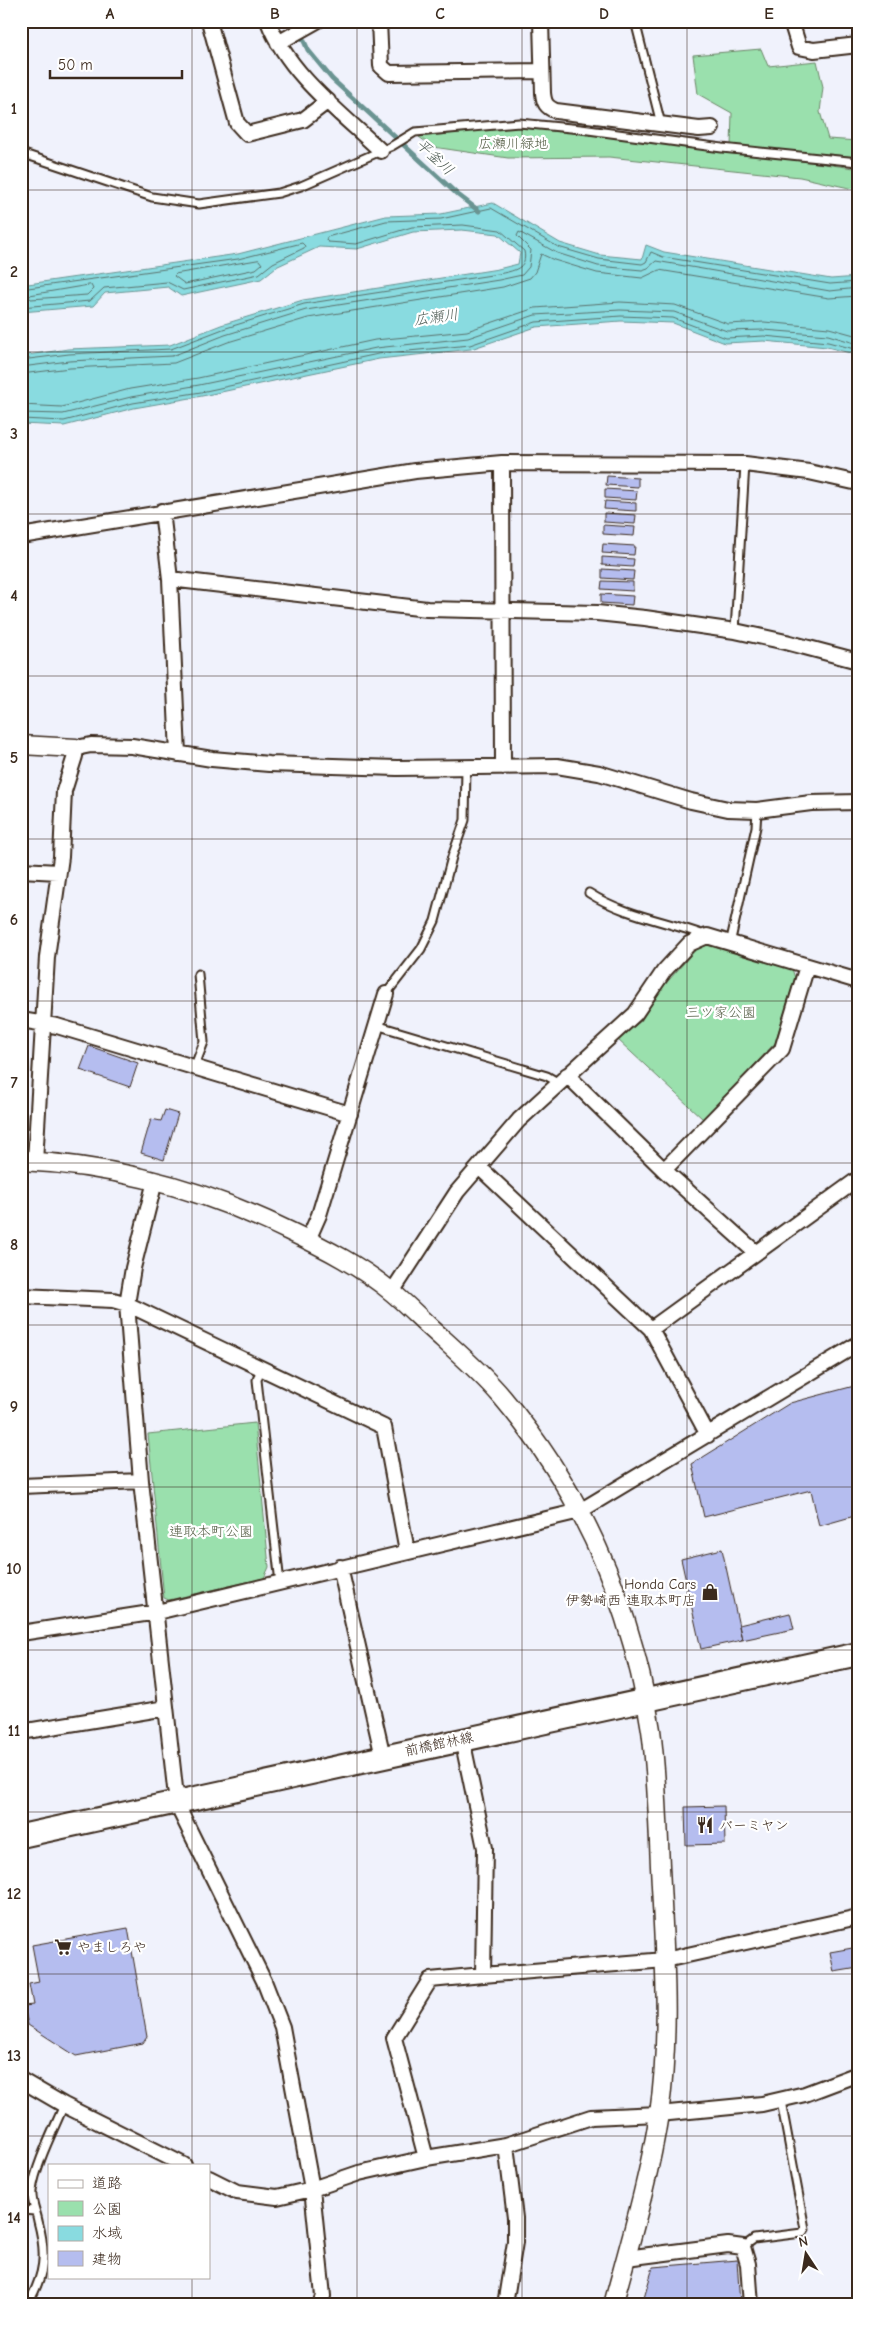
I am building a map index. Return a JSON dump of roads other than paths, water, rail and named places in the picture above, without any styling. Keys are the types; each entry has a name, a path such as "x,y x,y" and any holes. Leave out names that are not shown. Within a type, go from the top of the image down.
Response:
{"main road":[{"name":"前橋館林線","path":"21,1836 858,1654"}],"street":[{"path":"209,21 237,123 247,134 303,120 328,101"},
{"path":"268,21 282,40 295,66 328,101 387,148"},
{"path":"380,21 381,66 390,72 542,71"},
{"path":"541,21 544,103 549,108 699,129 712,128"},
{"path":"791,21 799,47 814,50 858,45"},
{"path":"282,40 314,23"},
{"path":"502,463 503,767"},
{"path":"21,536 162,511 415,471 502,463 745,464 810,472 858,483"},
{"path":"162,511 170,580 178,754"},
{"path":"170,580 182,579 409,608 606,614 735,631 858,661"},
{"path":"21,745 76,748 91,745 107,745 269,764 466,768 557,766 599,773 691,801 728,809 757,810 811,803 858,802"},
{"path":"76,748 76,756 64,791 58,872 47,957 28,1161 85,1167 156,1181 226,1203 336,1254 392,1292 501,1396 544,1453 580,1511 595,1539 612,1581 629,1632 651,1733 657,1801 665,1960 665,2053 659,2114 645,2188 613,2305"},
{"path":"21,870 58,872"},
{"path":"392,1292 457,1192 519,1120 635,1014 664,971 689,944 707,936 858,981"},
{"path":"664,1170 782,1049 806,966"},
{"path":"308,1240 319,1215 386,994"},
{"path":"21,1020 41,1023 350,1114"},
{"path":"563,1079 755,1252"},
{"path":"479,1167 650,1329 708,1435"},
{"path":"650,1329 858,1179"},
{"path":"156,1181 133,1268 127,1304 141,1481 177,1801 188,1828 264,1980 282,2027 312,2189 323,2296 320,2305"},
{"path":"21,1296 113,1300 127,1304 384,1428 407,1551"},
{"path":"21,1633 157,1612 580,1511 858,1344"},
{"path":"21,1486 141,1481"},
{"path":"340,1567 382,1757"},
{"path":"21,1732 166,1708"},
{"path":"462,1739 485,1848 483,1975"},
{"path":"426,2158 394,2038 430,1980 665,1960 858,1917"},
{"path":"210,2178 237,2192 277,2197 312,2189 359,2172 426,2158 506,2145 591,2117 659,2114 782,2101 858,2074"},
{"path":"21,2080 64,2105 182,2164"},
{"path":"505,2305 515,2242 515,2218 506,2145"},
{"path":"626,2258 728,2245 743,2247 748,2264 751,2305"}],"lane":[{"path":"635,21 661,124"},
{"path":"21,153 152,197 199,204 226,202 279,193 301,186 387,148 415,132 519,123 581,129 722,148 858,162"},
{"path":"735,631 745,464"},
{"path":"386,994 421,949 435,921 452,857 465,820 466,768"},
{"path":"730,944 756,826 757,810"},
{"path":"589,893 608,905 674,924 707,936"},
{"path":"194,1068 204,1042 198,974"},
{"path":"376,1025 547,1076 563,1079"},
{"path":"261,1368 257,1380 280,1582"},
{"path":"743,2247 754,2239 802,2233 805,2229 782,2101"},
{"path":"27,2305 38,2286 43,2272 43,2241 32,2201 34,2181 64,2105"},
{"path":"21,2210 35,2211"}],"water":[{"name":"広瀬川","path":"493,203 560,243 600,255 642,259 646,245 664,252 831,279 858,277 858,355 827,347 764,341 725,343 673,323 621,321 536,327 471,349 379,359 202,396 134,408 64,426 21,424 21,356 68,349 170,345 221,325 303,300 498,269 518,264 520,253 498,234 462,230 413,232 357,249 319,247 276,267 261,279 181,296 168,287 105,293 93,306 21,312 21,285 238,254 386,216 441,214"}],"waterway":[{"name":"平釜川","path":"295,21 308,50 332,79 458,195 479,211"}],"place":[{"name":"Honda Cars 伊勢崎西 連取本町店","path":"710,1592"},
{"name":"バーミヤン","path":"705,1825"},
{"name":"やましろや","path":"63,1947"}],"park label":[{"name":"広瀬川緑地","path":"513,143"},
{"name":"三ツ家公園","path":"721,1012"},
{"name":"連取本町公園","path":"211,1531"}]}
